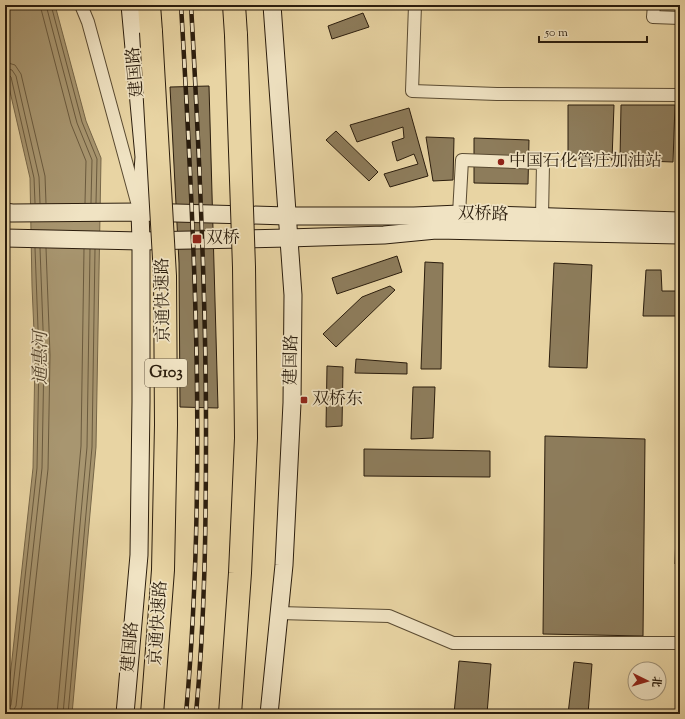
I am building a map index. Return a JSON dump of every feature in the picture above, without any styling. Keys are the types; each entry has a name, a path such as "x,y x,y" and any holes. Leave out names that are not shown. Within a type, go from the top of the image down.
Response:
{"highway":[{"name":"京通快速路","path":"149,5 165,276 166,425 163,570 152,714"},
{"path":"230,714 240,572 246,438 244,267 234,5"}],"main road":[{"name":"建国路","path":"125,714 139,555 141,402 140,212 144,157 130,5"},
{"name":"建国路","path":"269,714 284,565 292,396 293,295 286,216 272,5"},
{"name":"双桥路","path":"9,213 140,212 286,216 414,216 459,214 680,221"},
{"name":"双桥路","path":"8,238 116,239 141,241 384,235 436,230 680,235"}],"street":[{"path":"82,5 140,212"},
{"path":"415,5 412,91 496,94 680,95"},
{"path":"654,5 653,18 680,18"},
{"path":"459,214 462,160 543,163 542,217"},
{"path":"279,613 389,616 452,643 680,643"}],"water":[{"name":"通惠河","path":"5,5 55,5 86,121 101,158 96,447 72,714 6,714 33,468 35,355 30,178 5,70"}],"building":[{"path":"363,13 369,27 332,39 328,26"},
{"path":"209,86 218,408 180,407 179,263 170,87"},
{"path":"568,105 614,105 612,160 568,160"},
{"path":"621,105 675,105 673,162 620,160"},
{"path":"409,108 428,176 390,187 384,174 418,164 414,154 397,161 392,142 404,138 403,127 357,142 350,125"},
{"path":"336,131 378,172 369,181 326,140"},
{"path":"426,137 454,138 453,180 433,181"},
{"name":"中国石化管庄加油站","path":"474,138 529,140 528,184 474,183"},
{"path":"397,256 402,272 337,294 332,278"},
{"path":"425,262 443,263 441,369 421,369"},
{"path":"554,263 592,265 587,368 549,367"},
{"path":"646,270 661,270 662,291 680,291 680,316 643,316"},
{"path":"390,286 395,290 336,347 323,334 362,297"},
{"path":"356,359 407,363 407,374 355,373"},
{"path":"327,366 343,367 342,426 326,427"},
{"path":"413,387 435,387 433,438 411,439"},
{"path":"545,436 645,439 643,636 543,634"},
{"path":"364,449 490,451 490,477 364,476"},
{"path":"678,472 680,472 680,564 675,564"},
{"path":"677,571 680,571 680,607 676,608"},
{"path":"459,661 491,664 487,714 454,714"},
{"path":"574,662 592,664 588,714 568,714"}],"railway":[{"path":"181,5 191,182 197,360 196,537 186,714"},
{"path":"191,5 202,217 206,376 206,500 204,572 196,714"}],"place":[{"name":"中国石化管庄加油站","path":"501,162"},
{"name":"双桥","path":"197,239"},
{"name":"双桥东","path":"304,400"}]}
